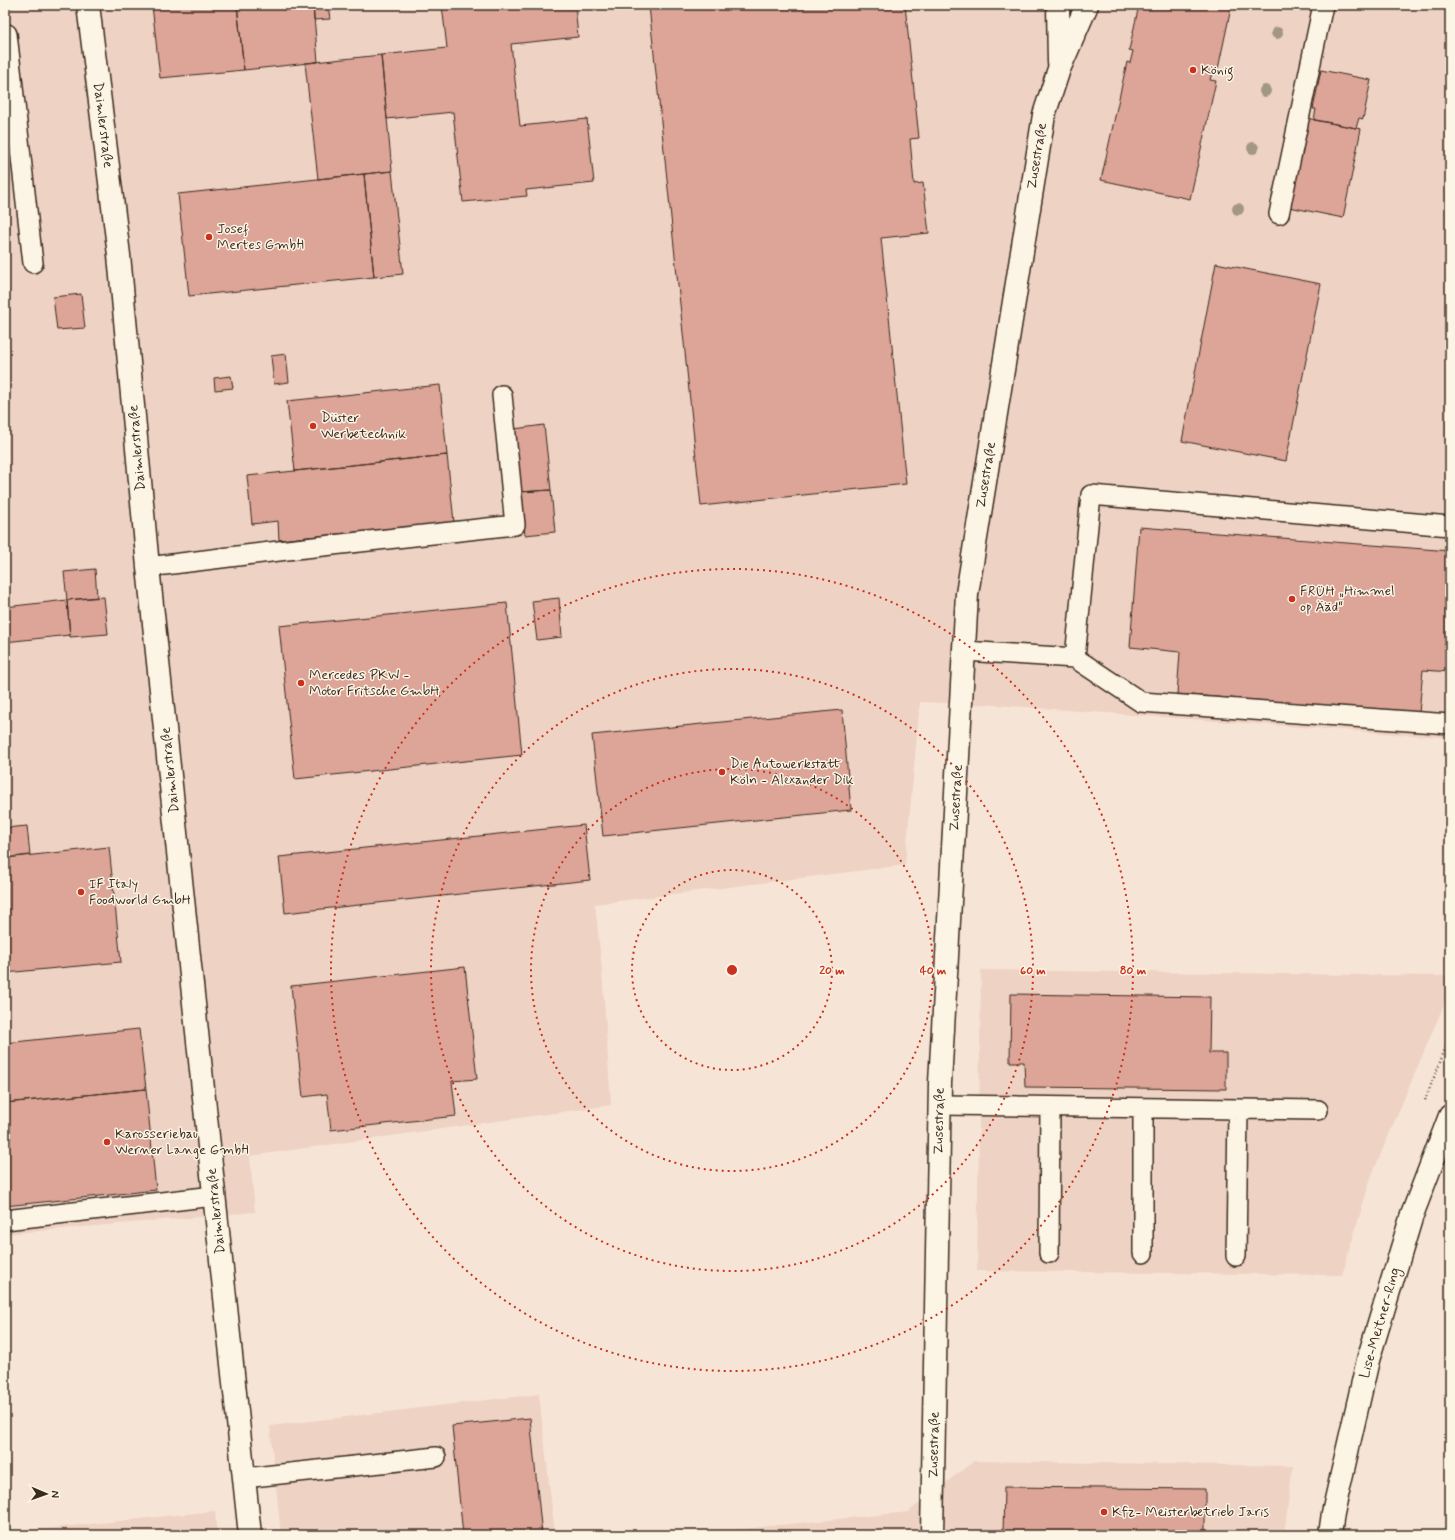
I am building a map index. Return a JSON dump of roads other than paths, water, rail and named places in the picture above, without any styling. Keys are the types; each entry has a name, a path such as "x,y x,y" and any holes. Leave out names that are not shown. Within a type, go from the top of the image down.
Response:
{"street":[{"name":"Daimlerstraße","path":"88,5 119,255 148,568 250,1535"},
{"name":"Zusestraße","path":"1058,5 1059,68"},
{"name":"Zusestraße","path":"932,1535 940,1105 968,594 1044,115 1059,68 1087,5"},
{"name":"Lise-Meitner-Ring","path":"1330,1535 1333,1514 1368,1360 1412,1215 1450,1116"}],"lane":[{"path":"1279,214 1323,5"},
{"path":"7,34 33,263"},
{"path":"148,568 287,550 515,525 502,395"},
{"path":"1075,658 1091,495 1450,526"},
{"path":"964,651 1075,658 1141,702 1450,724"},
{"path":"940,1105 1318,1110"},
{"path":"1049,1253 1050,1107"},
{"path":"1143,1108 1143,1253"},
{"path":"1236,1256 1238,1109"},
{"path":"5,1220 214,1196"},
{"path":"244,1478 436,1457"}],"place":[{"name":"König","path":"1193,70"},
{"name":"Josef Mertes GmbH","path":"209,237"},
{"name":"Düster Werbetechnik","path":"313,426"},
{"name":"FRÜH „Himmel op Ääd“","path":"1292,599"},
{"name":"Mercedes PKW - Motor Fritsche GmbH","path":"301,683"},
{"name":"Die Autowerkstatt Köln - Alexander Dik","path":"722,772"},
{"name":"IF Italy Foodworld GmbH","path":"81,892"},
{"name":"Karosseriebau Werner Lange GmbH","path":"107,1142"},
{"name":"Kfz- Meisterbetrieb Jaris","path":"1104,1512"}]}
